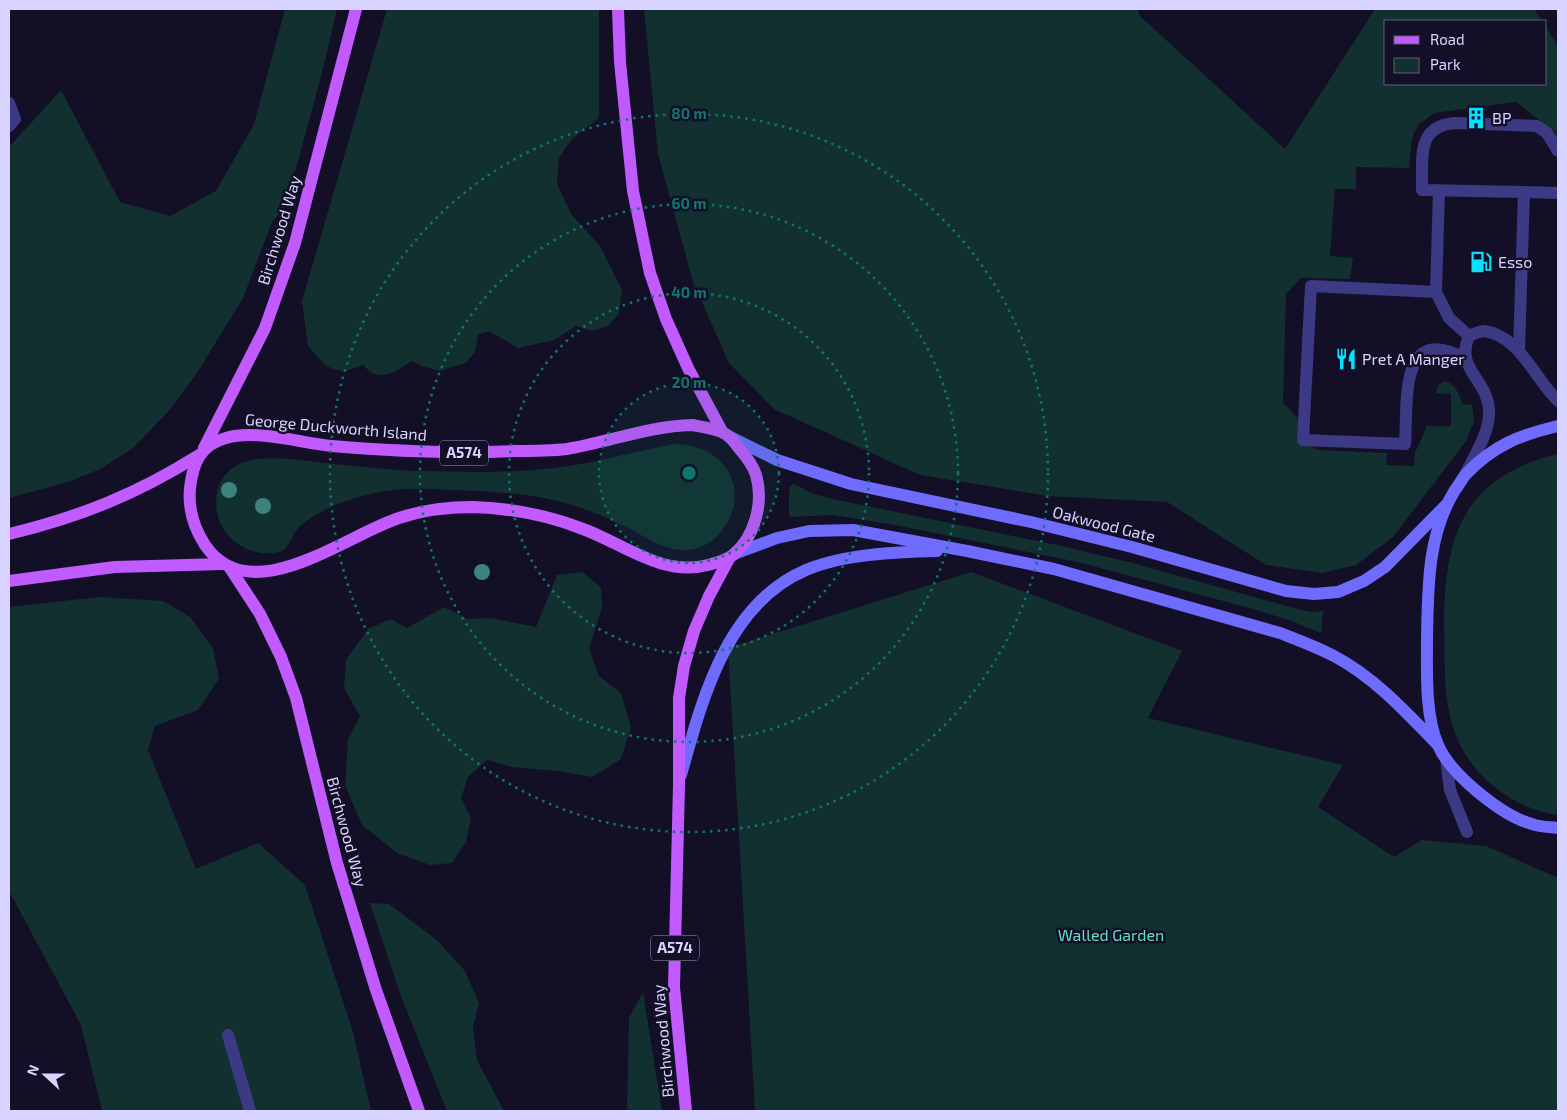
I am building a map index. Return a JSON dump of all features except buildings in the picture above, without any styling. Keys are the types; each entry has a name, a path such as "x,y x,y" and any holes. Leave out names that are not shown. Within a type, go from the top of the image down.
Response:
{"main road":[{"name":"Birchwood Way","path":"202,452 265,328 295,243 356,9"},
{"name":"A574","path":"618,9 620,62 633,191 650,273 666,319 688,368 726,434 745,455 756,474 759,496 756,518 749,536 732,556"},
{"name":"George Duckworth Island","path":"202,452 222,438 240,434 328,446 479,453 564,449 669,426 692,425 726,434"},
{"name":"A574","path":"9,534 74,516 117,500 163,478 202,452"},
{"path":"202,452 192,478 189,498 192,518 199,536 210,553 227,566"},
{"path":"9,581 115,567 227,566 252,573 267,572 317,556 397,518 428,510 452,507 523,511 553,519 599,535 641,557 670,567 692,569 732,556"},
{"name":"Birchwood Way","path":"686,1111 674,987 679,785 679,698 684,666 694,631 709,596 732,556"},
{"name":"Birchwood Way","path":"227,566 260,614 281,657 296,698 337,863 376,990 419,1111"}],"street":[{"path":"9,104 15,120 9,126"},
{"path":"1558,151 1547,133 1537,126 1454,123 1442,125 1433,129 1423,145 1422,190 1558,193"},
{"path":"1439,190 1436,292 1449,318 1470,336"},
{"path":"1518,350 1524,192"},
{"path":"1436,292 1311,286 1303,440 1405,444 1409,378 1412,365 1421,354 1434,349 1452,351 1466,359"},
{"path":"1438,745 1431,716 1427,677 1428,574 1435,538 1447,504 1465,475 1482,440 1489,416 1485,389 1472,372 1466,359 1465,346 1470,336 1482,331 1498,335 1518,350 1558,401"},
{"path":"1465,475 1491,452 1527,433 1558,426"},
{"name":"Oakwood Gate","path":"726,434 776,460 852,484 1031,522 1132,547 1286,591 1314,594 1338,592 1364,581 1385,566 1447,504"},
{"path":"732,556 776,538 809,531 853,530 1054,569 1280,633 1334,656 1361,673 1393,699 1438,745 1446,759 1468,784 1495,806 1531,824 1558,828"},
{"path":"679,785 701,709 727,643 742,620 758,602 780,584 805,570 829,562 909,552 967,551"},
{"path":"1446,759 1450,790 1468,832"},
{"path":"228,1035 250,1111"}],"green space":[{"path":"285,9 337,9 322,73 286,205 272,222 243,298 197,373 168,412 133,448 100,469 68,482 9,498 9,147 61,90 120,202 170,216 216,191 254,124"},
{"path":"387,9 599,9 599,118 571,140 559,158 557,184 571,214 600,246 622,290 619,314 608,326 592,331 576,326 554,340 518,348 489,331 478,335 475,352 466,363 439,371 412,361 393,372 382,375 372,373 363,365 346,371 335,370 325,365 308,346 302,301"},
{"path":"644,9 1138,9 1139,15 1285,149 1375,9 1534,9 1541,20 1384,20 1384,85 1547,85 1547,29 1558,46 1558,142 1555,132 1516,102 1434,113 1418,125 1412,138 1409,168 1356,167 1356,189 1335,189 1330,256 1353,258 1350,279 1301,278 1286,294 1283,403 1297,417 1300,434 1308,445 1319,450 1387,453 1386,465 1414,466 1415,453 1427,426 1451,426 1451,394 1436,393 1438,385 1445,381 1449,382 1454,387 1463,404 1472,405 1474,421 1466,441 1393,537 1356,565 1322,573 1266,565 1167,502 1048,496 920,475 774,409 729,363 693,282 658,154"},
{"path":"674,444 691,446 706,451 719,460 728,471 733,484 735,498 731,514 723,529 711,542 694,549 685,550 667,547 610,519 563,502 498,492 408,489 358,497 334,506 311,518 298,528 286,548 279,552 269,553 258,552 239,545 224,530 219,521 217,511 217,494 222,480 227,473 240,464 257,459 286,459 408,470 514,471 578,465"},
{"path":"1558,454 1558,815 1540,811 1505,795 1490,784 1466,755 1457,738 1448,709 1444,626 1445,593 1450,558 1460,524 1469,509 1487,488 1515,469 1536,460"},
{"path":"794,484 811,493 828,498 1057,545 1133,563 1301,610 1323,611 1321,633 1289,620 1253,609 1078,562 890,524 832,515 790,517 790,486"},
{"path":"582,572 601,587 602,608 589,648 599,676 621,693 631,727 621,759 592,777 557,771 512,767 487,760 468,777 461,798 471,818 466,842 452,863 430,865 397,853 362,825 345,785 348,739 360,716 344,688 346,660 368,629 391,619 407,628 444,607 468,619 491,618 536,627 557,575"},
{"name":"Walled Garden","path":"971,572 1182,651 1148,718 1343,765 1318,807 1394,857 1422,840 1486,846 1558,878 1558,1111 755,1111 728,648"},
{"path":"99,597 163,601 190,617 213,648 219,679 198,710 155,726 148,750 196,869 258,843 305,885 353,1032 371,1111 102,1111 81,1025 9,891 9,607"},
{"path":"370,903 389,904 437,940 465,971 479,1003 473,1027 477,1060 504,1111 447,1111 401,996"},
{"path":"643,992 662,1111 627,1111 629,1018"}],"place":[{"name":"BP","path":"1476,118"},
{"name":"Esso","path":"1481,262"},
{"name":"Pret A Manger","path":"1346,359"}]}
